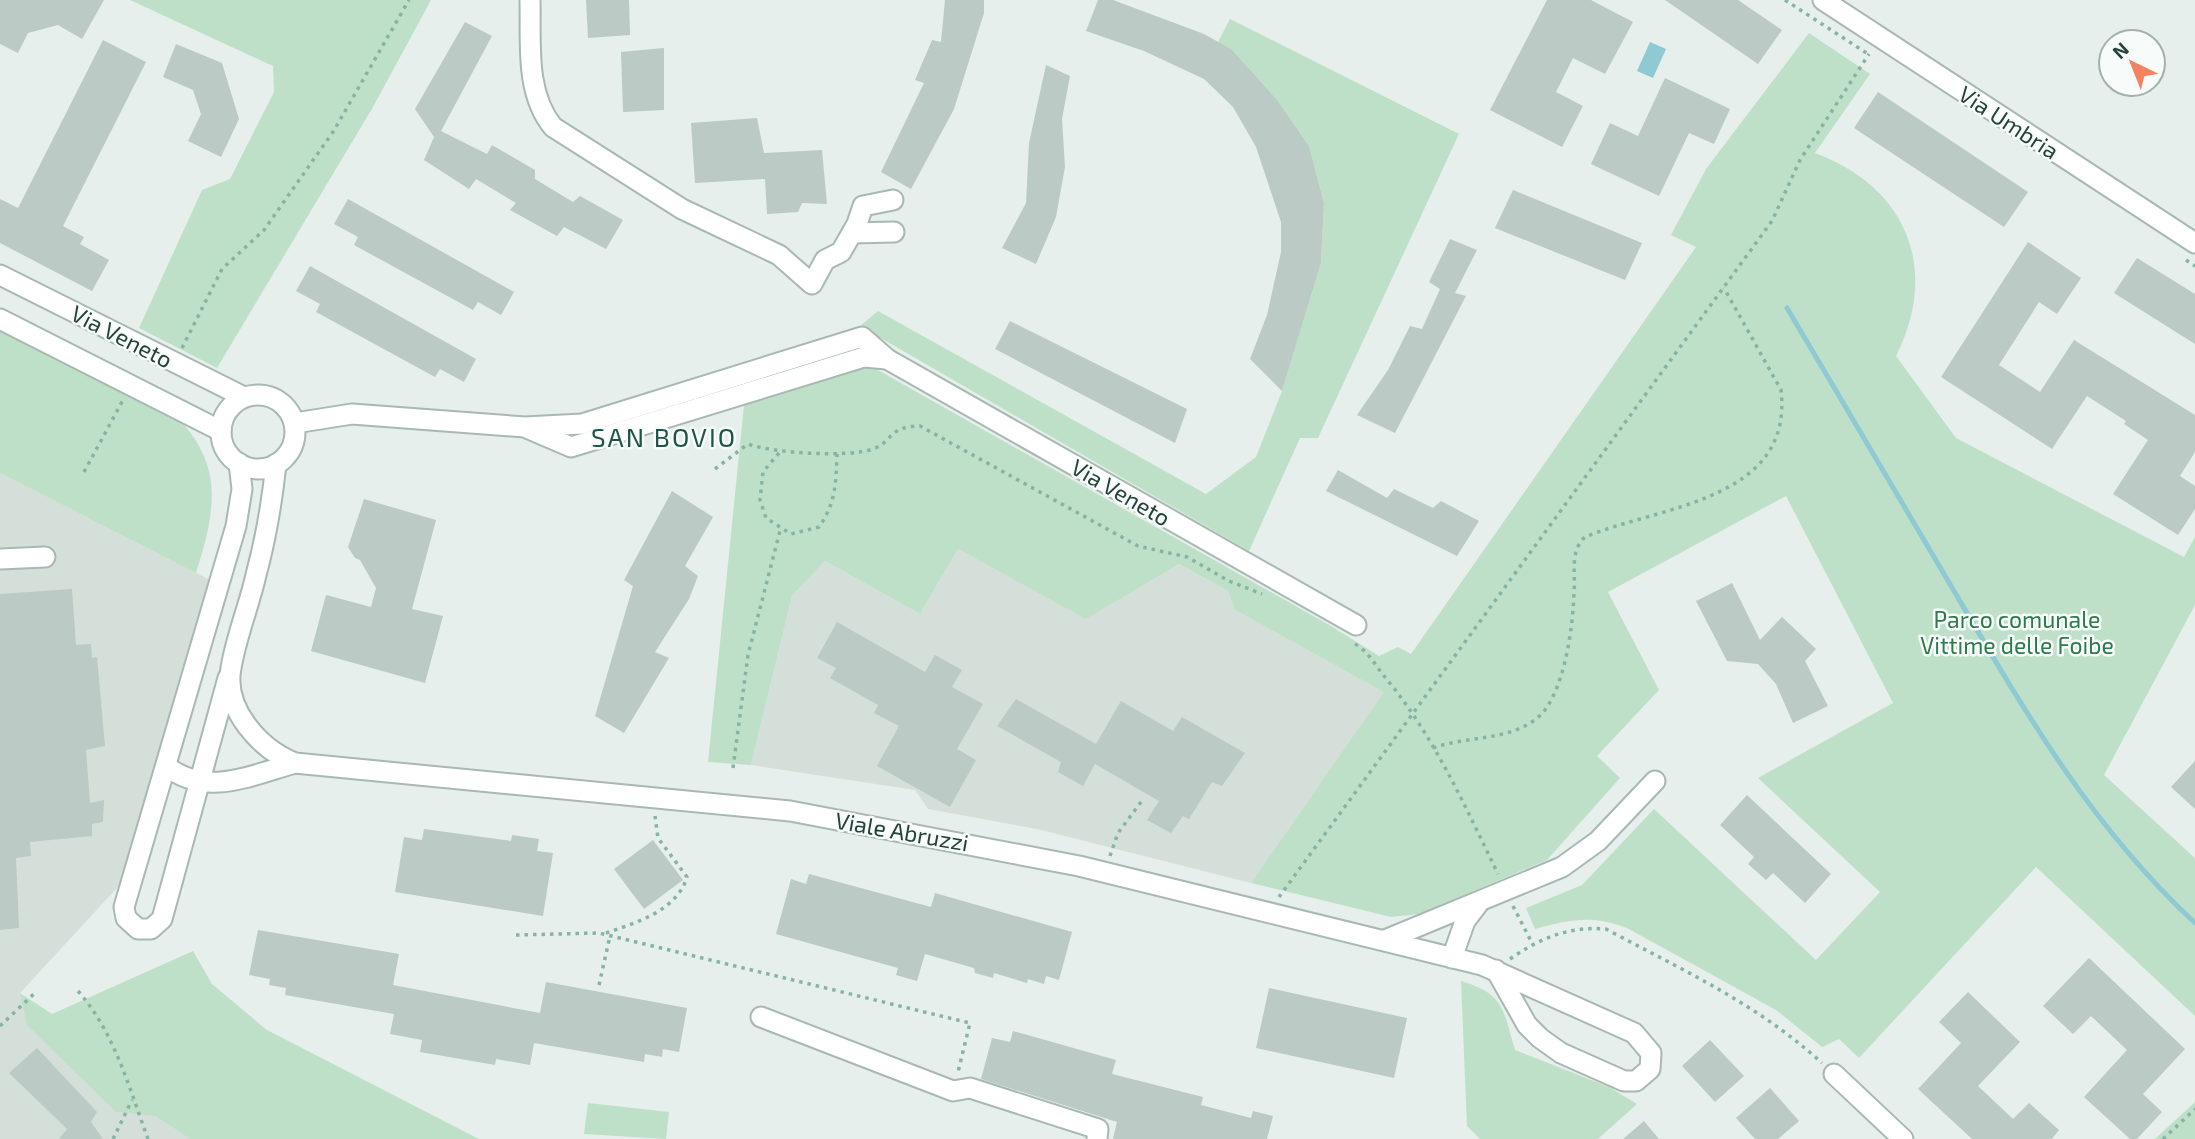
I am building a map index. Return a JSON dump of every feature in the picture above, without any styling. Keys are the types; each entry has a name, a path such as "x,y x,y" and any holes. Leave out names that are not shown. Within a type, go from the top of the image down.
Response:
{"street":[{"path":"530,0 532,76 541,112 553,127 682,209 779,255 812,285 825,260 841,252 863,206 893,200"},
{"name":"Via Umbria","path":"1823,0 2195,243"},
{"path":"852,233 894,232"},
{"name":"Via Veneto","path":"0,275 244,397"},
{"name":"Via Veneto","path":"0,319 221,431"},
{"name":"Via Veneto","path":"295,423 352,414 525,427 582,424 862,337 887,359 1353,634"},
{"path":"262,395 279,401 295,423 296,434 290,451 276,464 256,469 239,463 227,452 221,431 226,414 244,397 262,395"},
{"path":"239,463 242,489 236,526 124,907 126,918 138,929 151,929 162,919 271,512 276,464"},
{"path":"0,559 45,557"},
{"path":"230,670 234,698 252,732 279,756 295,763"},
{"path":"166,766 187,780 219,784 295,763"},
{"name":"Viale Abruzzi","path":"295,763 790,811 923,834 1108,872 1273,911 1496,970 1634,1033 1651,1053 1650,1069 1636,1081 1624,1081 1555,1049 1527,1025 1496,970"},
{"path":"1385,940 1541,879 1582,855 1656,781"},
{"path":"1452,958 1465,921 1478,904"},
{"path":"761,1017 953,1091 970,1088 1098,1129 1097,1139"},
{"path":"1834,1074 1903,1139"}],"path":[{"path":"175,363 222,269 264,230 333,132 409,0"},
{"path":"1273,911 1282,890 1321,842 1411,713 1772,222 1800,160 1868,54"},
{"path":"1433,748 1524,727 1537,719 1551,703 1559,686 1574,595 1576,550 1586,537 1694,504 1720,491 1764,459 1776,441 1783,409 1781,390 1724,287"},
{"path":"84,472 130,385"},
{"path":"715,469 748,444 780,453 816,451 837,454 877,448 889,435 906,426 920,426 1138,546 1187,557 1229,581 1266,596"},
{"path":"780,453 763,472 760,500 766,518 791,534 819,527 832,509 837,454"},
{"path":"733,768 748,654 780,527"},
{"path":"1353,634 1433,748 1532,943"},
{"path":"516,935 604,934 645,920 666,906 685,886 687,877 658,838 655,812 665,798"},
{"path":"1108,872 1108,861 1118,833 1144,798"},
{"path":"1496,970 1532,943 1583,927 1606,929 1754,1008 1786,1030 1834,1074"},
{"path":"604,934 970,1023 953,1091"},
{"path":"599,985 610,936"},
{"path":"0,1026 37,991"},
{"path":"78,991 96,1012 109,1037 148,1139"},
{"path":"113,1139 133,1099"},
{"path":"2163,1139 2195,1110"}],"shaded area":[{"path":"0,473 212,581 128,876 20,993 116,1112 155,1116 190,1139 0,1139"},
{"path":"958,549 1086,618 1179,564 1228,591 1235,610 1385,692 1251,883 1037,829 928,809 915,790 751,765 792,596 825,561 920,614"}],"green space":[{"path":"130,0 431,0 373,107 217,368 139,328 202,190 230,179 274,92 273,66"},
{"path":"1230,19 1459,134 1318,438 1300,438 1249,551 860,326 878,311 1206,494 1256,457 1282,391 1321,263 1324,203 1309,146 1278,101 1218,42"},
{"name":"Parco comunale Vittime delle Foibe","path":"1809,33 1870,74 1815,153 1847,168 1873,187 1893,209 1907,235 1914,263 1915,292 1909,324 1896,356 1956,438 2184,557 2195,537 2195,605 2104,775 2195,858 2195,1016 2036,867 1859,1058 1839,1039 1822,1047 1776,1010 1627,928 1603,921 1581,920 1535,929 1526,908 1582,885 1654,809 1816,960 1880,892 1758,778 1893,703 1786,496 1608,592 1659,690 1597,756 1620,778 1547,860 1419,914 1391,917 1251,883 1384,692 1235,610 1228,591 1179,564 1086,619 958,549 920,614 825,561 792,596 751,765 708,762 744,405 869,365 1331,626 1379,656 1398,647 1411,654 1696,247 1671,235 1706,169"},
{"path":"0,331 184,425 206,460 212,496 207,533 196,573 0,473"},
{"path":"193,951 212,984 267,1030 479,1139 190,1139 155,1116 116,1112 27,1025 20,993 52,1014"},
{"path":"1461,981 1486,992 1500,1005 1515,1050 1609,1087 1637,1104 1598,1139 1480,1139 1467,1126"},
{"path":"2195,1102 2195,1139 2155,1139"},
{"path":"588,1103 669,1112 666,1139 584,1134"}],"water":[{"path":"1650,42 1666,49 1653,78 1637,71"}],"building":[{"path":"0,0 104,0 82,39 58,25 28,33 18,53 0,44"},
{"path":"586,0 629,0 630,35 588,38"},
{"path":"945,0 984,0 984,13 954,109 911,189 881,172 924,83 915,80 932,40 941,42"},
{"path":"1098,0 1113,0 1204,34 1231,49 1278,101 1309,146 1324,203 1321,263 1282,391 1250,359 1267,315 1281,252 1281,222 1256,147 1233,107 1204,79 1144,51 1086,31"},
{"path":"1547,0 1591,0 1633,22 1605,74 1573,58 1556,92 1583,106 1562,147 1490,110"},
{"path":"1665,0 1738,0 1782,30 1758,64"},
{"path":"465,22 492,36 441,131 487,154 492,145 535,170 535,179 573,202 580,196 623,220 606,249 564,227 557,236 510,210 516,203 476,179 469,189 424,160 434,137 415,109"},
{"path":"103,40 146,62 63,226 84,237 80,244 109,260 92,291 0,243 0,199 18,208"},
{"path":"176,44 222,63 239,119 221,157 188,141 201,114 193,90 163,77"},
{"path":"664,48 664,110 623,112 621,52"},
{"path":"1046,65 1070,76 1062,119 1065,167 1056,217 1036,264 1002,248 1026,203 1029,143"},
{"path":"1665,78 1730,109 1714,144 1689,133 1659,196 1591,164 1610,123 1638,136"},
{"path":"1878,92 2028,192 2004,227 1854,128"},
{"path":"757,118 764,153 822,150 827,204 802,203 798,212 767,214 765,179 695,183 691,123"},
{"path":"1513,190 1642,243 1625,280 1495,228"},
{"path":"348,199 514,292 501,315 478,302 473,310 354,245 358,237 334,224"},
{"path":"1450,239 1477,250 1455,293 1466,296 1395,433 1357,415 1388,370 1410,326 1422,329 1440,289 1429,282"},
{"path":"2028,242 2081,278 2057,314 2039,302 1999,365 2040,392 2074,340 2195,415 2195,452 2180,476 2195,486 2195,509 2178,535 2113,494 2148,440 2124,424 2126,421 2087,396 2052,449 1941,377"},
{"path":"2137,258 2195,294 2195,344 2114,293"},
{"path":"310,266 476,359 464,382 440,369 435,377 316,312 320,304 296,291"},
{"path":"1010,321 1187,409 1175,443 995,349"},
{"path":"1338,470 1387,498 1394,489 1433,508 1441,501 1479,521 1457,556 1326,491"},
{"path":"672,491 713,517 685,566 698,576 689,599 655,652 669,658 624,733 595,716 633,586 624,580"},
{"path":"364,499 436,520 412,609 443,616 425,683 311,651 326,595 371,607 376,588 360,560 355,558 348,547"},
{"path":"1732,583 1760,640 1782,617 1816,649 1805,661 1828,706 1793,723 1776,684 1758,664 1727,661 1696,601"},
{"path":"72,589 76,645 91,644 92,658 97,657 105,746 86,750 90,803 104,800 103,822 92,824 92,836 30,842 31,856 16,858 19,928 0,930 0,594"},
{"path":"837,622 925,672 935,655 962,670 952,687 983,704 957,749 976,760 950,807 877,766 899,726 874,713 878,705 830,678 836,668 817,658"},
{"path":"1016,699 1096,744 1121,701 1173,731 1182,717 1245,753 1222,786 1212,782 1189,819 1183,816 1171,833 1147,820 1159,801 1095,764 1083,786 1058,772 1061,762 997,726"},
{"path":"2195,761 2195,809 2171,787"},
{"path":"1747,795 1831,874 1805,903 1773,873 1766,880 1748,864 1754,857 1720,825"},
{"path":"424,829 511,841 512,835 539,839 537,851 553,853 543,916 395,892 404,837 422,840"},
{"path":"653,840 683,880 644,909 614,869"},
{"path":"809,874 931,907 935,893 1072,932 1059,980 1046,976 1044,984 1028,979 1027,983 994,973 993,978 975,973 974,968 925,954 917,981 896,975 898,968 776,934 791,879 806,884"},
{"path":"258,930 399,954 393,985 540,1013 546,982 687,1008 679,1052 663,1049 662,1057 645,1054 644,1062 534,1043 530,1065 496,1059 495,1065 420,1052 422,1040 390,1034 394,1014 285,995 286,988 269,985 270,979 249,975"},
{"path":"2089,958 2185,1049 2143,1094 2162,1112 2137,1139 2130,1139 2084,1097 2127,1050 2091,1016 2073,1034 2043,1006"},
{"path":"1269,988 1407,1018 1394,1078 1256,1048"},
{"path":"1968,992 2020,1042 1978,1086 2013,1119 2029,1103 2059,1130 2052,1139 1972,1139 1918,1089 1961,1043 1939,1022"},
{"path":"1013,1031 1116,1060 1112,1074 1203,1097 1201,1105 1251,1118 1253,1111 1273,1116 1267,1139 1113,1139 1117,1122 981,1079 992,1038 1010,1042"},
{"path":"1710,1040 1744,1076 1715,1102 1682,1066"},
{"path":"37,1048 97,1112 91,1122 103,1139 59,1139 67,1129 9,1073"},
{"path":"1770,1088 1799,1121 1778,1139 1755,1139 1736,1118"},
{"path":"1644,1121 1659,1139 1623,1139"}],"waterway":[{"path":"1787,308 2034,724 2123,847 2195,923"}],"district":[{"name":"SAN BOVIO","path":"664,436"}]}
